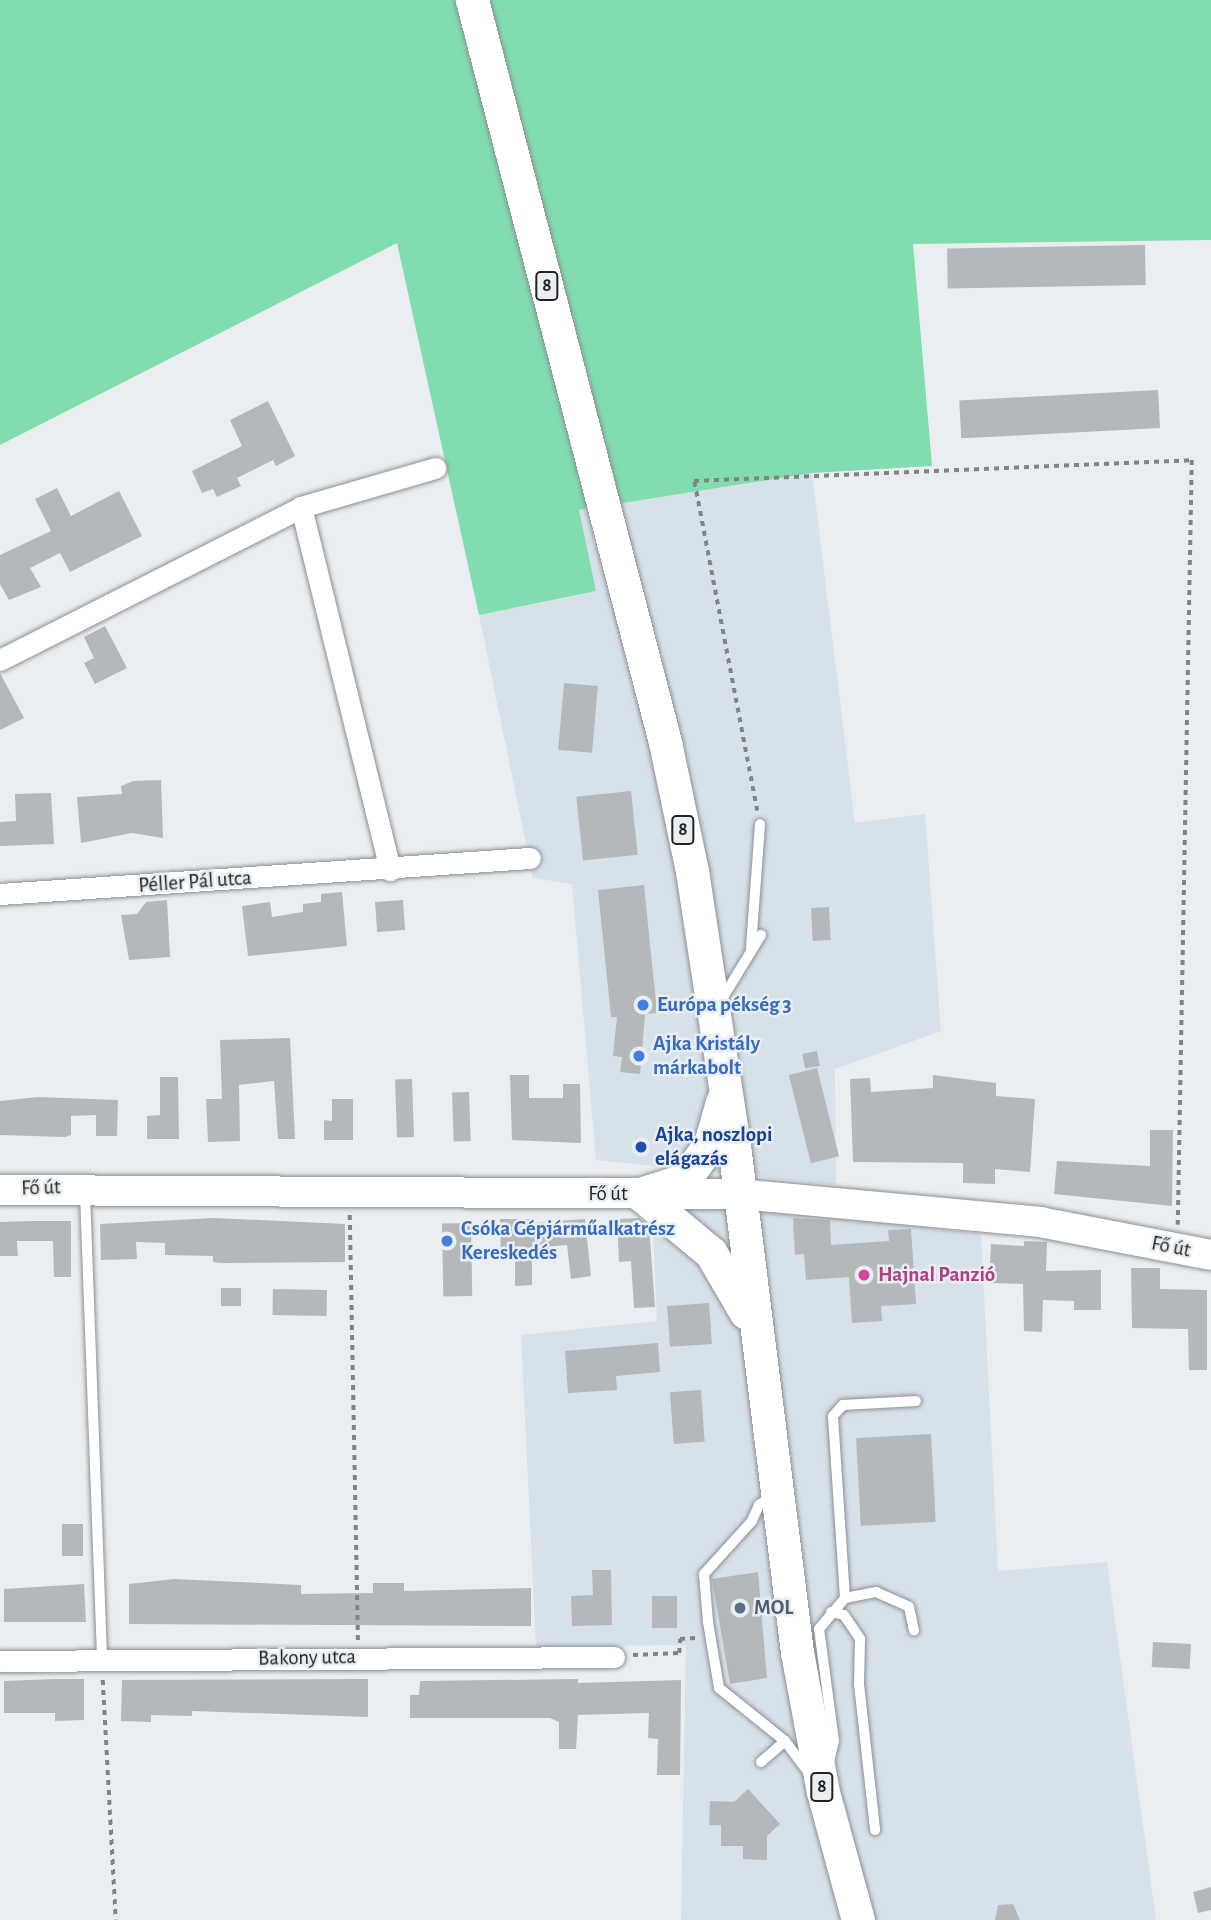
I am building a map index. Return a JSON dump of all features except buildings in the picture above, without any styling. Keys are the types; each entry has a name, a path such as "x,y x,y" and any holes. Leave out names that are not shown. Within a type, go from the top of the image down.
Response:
{"main road":[{"name":"8","path":"472,0 665,742 715,1014 774,1495 823,1792 858,1920"},
{"path":"640,1194 684,1180 710,1144 725,1092"},
{"name":"Fő út","path":"0,1190 85,1187 349,1192 739,1194 1041,1222 1211,1255"},
{"path":"640,1194 711,1253 752,1321"}],"street":[{"path":"0,660 301,507 435,468"},
{"path":"301,507 390,870"},
{"name":"Péller Pál utca","path":"0,894 390,870 530,858"},
{"name":"Bakony utca","path":"0,1661 614,1657"}],"lane":[{"path":"751,947 760,824"},
{"path":"715,1014 751,947 761,935"},
{"path":"85,1187 102,1660"},
{"path":"845,1598 833,1416 843,1405 916,1401"},
{"path":"774,1495 759,1505 752,1521 704,1574 719,1688 785,1741 823,1792"},
{"path":"823,1792 834,1741 819,1629 845,1598 876,1592 909,1607 914,1630"},
{"path":"831,1612 844,1615 860,1639 860,1698 875,1830"},
{"path":"761,1762 785,1741"}],"path":[{"path":"760,824 694,481 1192,460 1178,1248"},
{"path":"349,1192 358,1657"},
{"path":"614,1657 679,1653 680,1639 698,1637"},
{"path":"102,1660 116,1920"}],"shaded area":[{"path":"812,473 855,823 925,814 941,1031 835,1069 836,1185 596,1160 572,884 533,878 479,615 596,591 578,510"},
{"path":"652,1208 754,1208 981,1234 998,1571 1107,1562 1156,1920 681,1920 686,1645 536,1647 521,1335 657,1321"}],"green space":[{"path":"0,0 1211,0 1211,240 913,244 932,466 812,473 579,510 596,591 479,615 397,243 0,445"}],"place":[{"name":"Európa pékség 3","path":"643,1005"},
{"name":"Ajka Kristály márkabolt","path":"639,1056"},
{"name":"Ajka, noszlopi elágazás","path":"641,1147"},
{"name":"Csóka Gépjárműalkatrész Kereskedés","path":"447,1241"},
{"name":"Hajnal Panzió","path":"864,1275"},
{"name":"MOL","path":"740,1608"}]}
